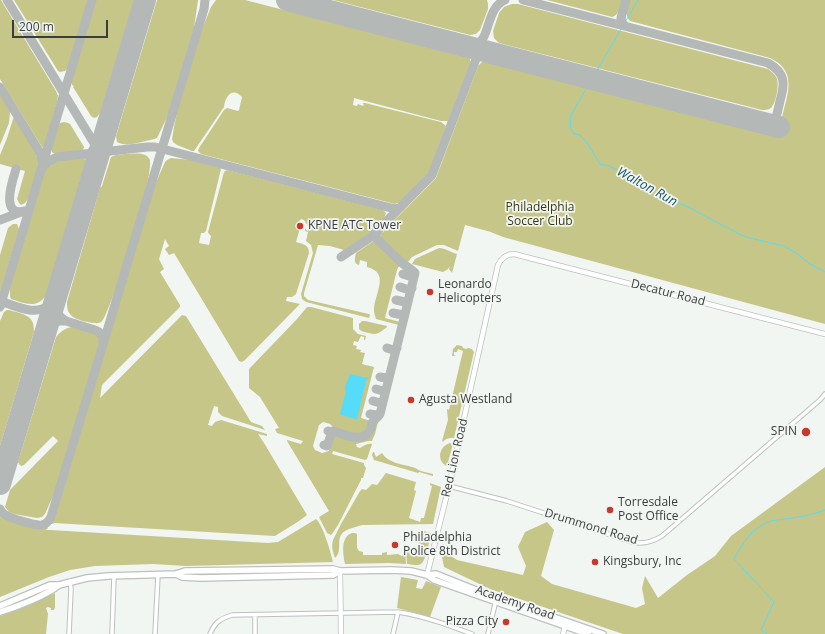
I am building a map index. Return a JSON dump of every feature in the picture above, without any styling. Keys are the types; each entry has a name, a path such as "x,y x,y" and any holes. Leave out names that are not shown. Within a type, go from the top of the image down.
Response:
{"main road":[{"name":"Academy Road","path":"0,612 52,590 59,585 70,581 87,578 176,574 185,571 333,568 340,571 391,570 411,571 427,575 436,574 496,600 566,624 603,634"},
{"name":"Academy Road","path":"0,606 50,585 59,585"},
{"name":"Academy Road","path":"566,624 588,634"}],"street":[{"name":"Decatur Road","path":"512,254 825,334"},
{"name":"Red Lion Road","path":"427,575 449,486 498,265 504,257 512,254"},
{"name":"Drummond Road","path":"449,486 507,501 642,544 656,540 662,536 820,400 825,394"},
{"path":"340,571 341,634"},
{"path":"155,634 158,575"},
{"path":"112,634 114,576"},
{"path":"69,634 70,581"},
{"path":"488,634 496,600"},
{"path":"393,634 398,612"},
{"path":"210,634 217,622 232,615 398,612 417,615 472,634"},
{"path":"255,615 255,634"},
{"path":"563,634 566,624"}],"green space":[{"path":"0,0 58,96 43,148 0,79"},
{"path":"14,0 88,0 68,68 65,71 58,71"},
{"path":"96,0 134,0 100,113 94,118 91,116 73,87 72,79"},
{"path":"157,0 198,0 194,28 168,115 157,138 135,144 121,144 117,142 116,136"},
{"path":"216,0 245,0 470,58 470,63 448,121 441,121 354,98 353,105 357,106 358,104 363,106 364,104 362,103 365,103 441,122 446,126 429,172 400,202 395,204 201,154 198,151 199,148 224,110 227,108 239,110 242,97 235,93 230,94 227,97 224,107 194,151 173,142 172,139 177,113 201,32 211,7"},
{"path":"333,0 487,0 488,9 480,30 476,34 470,35"},
{"path":"547,0 622,0 617,14 612,17"},
{"name":"Philadelphia Soccer Club","path":"630,0 825,0 825,324 503,237 465,225 458,251 444,245 437,245 412,257 407,263 381,240 381,234 436,178 478,66 482,62 488,62 777,137 789,87 787,73 778,62 770,58 630,21 627,14"},
{"path":"512,4 518,4 768,69 774,74 778,82 776,98 771,108 768,110 762,110 499,43 494,38 493,31 499,13 504,7"},
{"path":"0,93 11,111 9,123 0,145"},
{"path":"14,116 33,147 38,160 38,169 30,195 26,202 21,205 17,199 25,171 0,164 0,155"},
{"path":"64,122 70,124 84,147 83,150 57,154 52,152 51,148 58,126 60,123"},
{"path":"125,154 143,154 148,157 150,160 150,167 147,183 114,295 101,322 93,323 77,319 70,314 67,302 100,188 102,186 111,157"},
{"path":"82,158 86,160 45,297 41,301 33,304 11,299 10,286 45,171 48,168 47,167 55,162"},
{"path":"171,158 190,160 221,169 206,231 201,233 199,243 209,245 211,236 208,232 224,172 227,170 383,210 386,213 384,218 374,229 344,250 330,246 318,245 304,293 304,296 308,300 369,314 369,318 306,302 302,299 301,294 313,253 311,245 306,241 308,232 305,231 305,228 307,231 310,229 304,220 301,219 299,222 300,228 296,242 306,246 309,253 296,294 292,297 287,297 286,301 300,304 242,362 239,361 174,253 169,255 165,249 169,246 165,239 159,259 164,269 160,272 180,307 102,385 100,398 182,315 186,316 251,422 262,426 265,430 222,416 218,412 218,407 214,406 208,425 212,426 215,422 221,420 267,434 267,436 258,434 307,515 275,536 52,523 55,518 154,187 165,162"},
{"path":"13,224 17,224 19,229 0,291 0,255 8,228"},
{"path":"375,240 400,264 397,270 385,318 400,322 399,325 376,319 374,310 380,279 374,270 367,267 367,262 360,260 359,265 355,262 356,253"},
{"path":"439,248 457,254 452,273 449,269 450,266 443,272 412,264 415,259"},
{"path":"307,307 353,318 353,329 358,334 366,336 364,340 364,337 361,336 358,342 354,341 353,345 357,346 356,349 361,350 360,352 365,353 362,364 374,367 361,418 371,421 368,431 361,436 356,436 336,430 330,424 323,422 319,425 313,446 315,450 322,453 329,451 335,433 353,439 363,439 371,434 375,422 378,422 372,441 356,444 357,447 360,448 367,444 372,444 367,459 365,460 333,451 332,454 364,463 366,468 363,478 361,478 338,525 331,535 327,533 319,517 329,511 287,440 301,444 303,441 277,433 275,429 279,428 260,397 249,388 249,369"},
{"path":"7,310 27,316 32,322 34,332 0,446 0,321 4,312"},
{"path":"362,321 387,327 378,333 372,334 359,329 359,324"},
{"path":"72,327 96,334 100,340 56,489 45,514 42,517 37,518 14,514 9,512 5,507 10,490 58,441 53,436 24,465 21,466 19,464 18,462 56,337 63,330"},
{"path":"457,345 466,349 472,349 474,352 454,438 448,438 443,442 448,420 447,409 449,410 463,351 458,349 457,352 454,352 454,355 456,356 452,356 453,349"},
{"path":"450,443 453,444 447,466 441,461 440,454 443,447"},
{"path":"373,452 376,457 382,453 393,462 433,474 433,476 374,460 372,455"},
{"path":"825,467 825,634 623,634 490,589 444,567 442,557 448,554 457,560 523,575 526,566 518,547 525,532 547,522 554,530 541,576 552,584 636,608 645,604 642,588 645,576 658,598 687,575 715,556 731,536"},
{"path":"386,473 416,482 414,490 416,491 409,518 420,522 421,518 424,518 432,486 430,483 441,487 433,524 362,525 351,528 345,531 340,537 339,551 335,558 332,547 333,540 360,491 362,489 366,490 372,484 377,485"},
{"path":"0,517 41,529 47,527 48,528 46,530 268,543 278,542 316,519 324,533 333,562 186,566 153,564 95,566 70,570 0,597"},
{"path":"424,531 431,533 426,557 415,551 418,545 418,534"},
{"path":"352,533 357,534 357,548 359,551 363,552 363,555 382,555 382,553 387,552 387,555 398,554 402,556 404,553 403,548 405,547 406,564 345,564 343,546 348,535"},
{"path":"406,552 415,552 418,555 425,557 422,563 418,565 407,564"},
{"path":"401,577 418,580 416,588 422,589 426,581 441,587 430,617 397,608"},
{"path":"55,593 54,610 51,610 51,608 48,607 46,608 48,614 46,634 0,634 0,616"}],"water":[{"path":"350,374 364,378 369,377 366,381 357,419 340,414 346,393 345,387"}],"waterway":[{"name":"Walton Run","path":"638,0 571,115 570,127 574,134 580,135 588,144 600,164 623,171 665,197 688,207 741,235 784,246 810,264 825,272"},
{"name":"Walton Run","path":"767,634 761,630 774,602 734,559 750,535 766,523 774,520 805,516 825,510"}],"taxiway":[{"path":"7,0 100,153"},
{"path":"0,307 92,0"},
{"path":"0,509 7,516 34,524 45,524 51,517 204,9 205,0"},
{"path":"462,45 475,45 480,42 484,37 494,10 505,0"},
{"path":"523,0 768,63 778,71 783,79 782,95 774,126"},
{"path":"625,26 622,23 621,18 626,0"},
{"path":"341,257 371,237 432,175 476,59 482,54 491,53"},
{"path":"0,87 39,151 42,163"},
{"path":"92,151 100,144 106,132"},
{"path":"40,172 47,162 57,157 155,147 391,208 397,209 401,207"},
{"path":"85,154 92,158 94,163 94,172"},
{"path":"16,169 10,190 10,204 12,209 17,211 25,211"},
{"path":"0,220 21,212"},
{"path":"378,231 376,238 402,263 415,273 405,314 393,313"},
{"path":"403,274 409,276 411,275 409,268"},
{"path":"400,287 409,290 412,288"},
{"path":"0,301 26,310 39,310 51,303 58,289"},
{"path":"396,300 405,302 408,301"},
{"path":"55,302 58,313 61,318 66,321"},
{"path":"370,414 380,414 405,314"},
{"path":"46,333 51,325 59,321 66,321 99,332 103,337 103,343"},
{"path":"387,348 393,350 397,348"},
{"path":"380,377 386,378 389,376"},
{"path":"376,389 383,391 386,389"},
{"path":"373,401 380,403 383,401"},
{"path":"328,431 333,431 352,437 361,437 369,432 372,423 380,414"},
{"path":"324,445 327,446 332,432"},
{"path":"0,465 7,458 12,443"}],"runway":[{"path":"0,484 145,0"},
{"path":"287,0 779,127"}],"place":[{"name":"KPNE ATC Tower","path":"300,226"},
{"name":"Leonardo Helicopters","path":"430,292"},
{"name":"Agusta Westland","path":"411,400"},
{"name":"SPIN","path":"806,432"},
{"name":"Torresdale Post Office","path":"610,510"},
{"name":"Philadelphia Police 8th District","path":"395,545"},
{"name":"Kingsbury, Inc","path":"595,562"},
{"name":"Pizza City","path":"506,622"}]}
